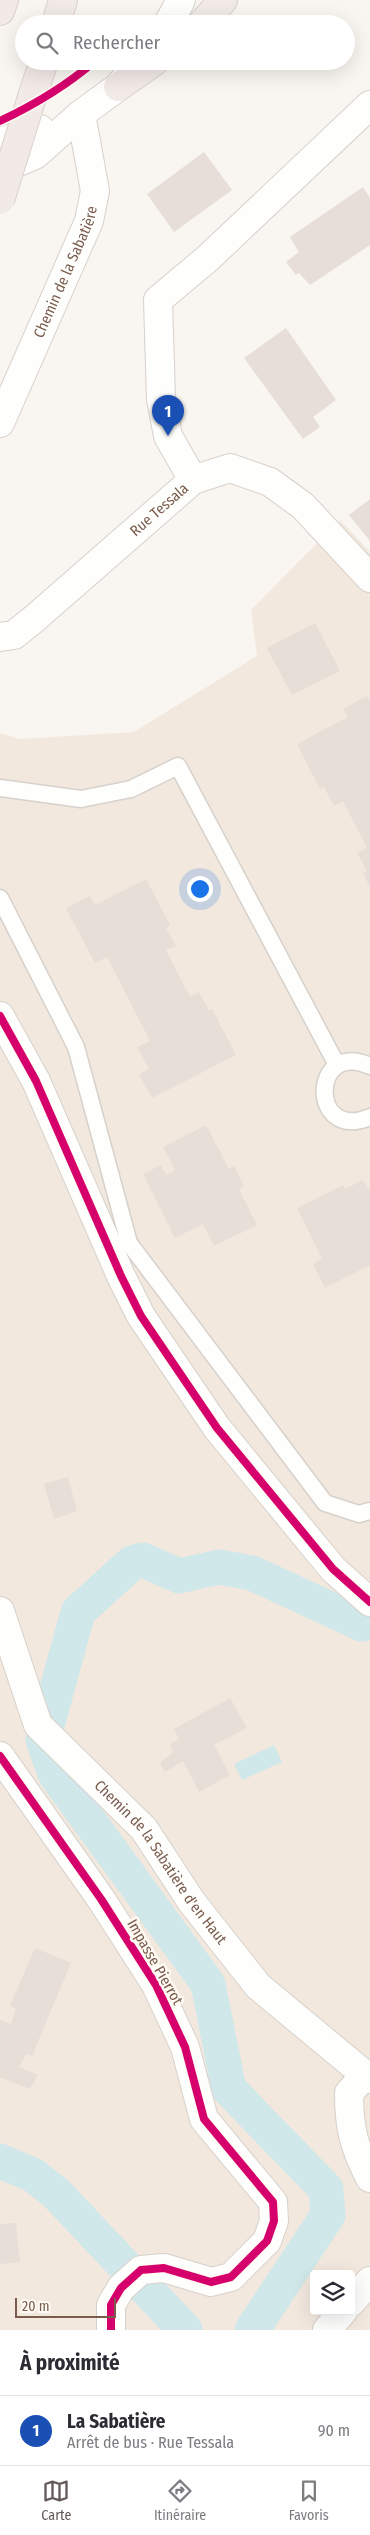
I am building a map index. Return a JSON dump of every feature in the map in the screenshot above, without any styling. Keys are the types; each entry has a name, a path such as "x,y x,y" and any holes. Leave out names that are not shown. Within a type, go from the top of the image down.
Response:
{"highway":[{"path":"0,11 4,0"},
{"path":"59,15 63,0"},
{"path":"210,15 223,0"},
{"path":"0,200 41,70"},
{"path":"118,87 142,70"}],"street":[{"path":"173,15 181,0"},
{"path":"0,170 35,156 81,114 118,87 132,70"},
{"path":"193,480 168,436 160,399 158,300 207,259 370,105"},
{"path":"0,142 81,114"},
{"name":"Chemin de la Sabatière","path":"0,423 89,221 95,191 81,114"},
{"name":"Rue Tessala","path":"0,637 14,635 34,619 193,480 230,468 270,482 303,506 370,578"},
{"path":"0,1016 36,1081 121,1276 142,1316 217,1428 333,1569 370,1602"},
{"name":"Chemin de la Sabatière d'en Haut","path":"0,1611 38,1725 144,1829 192,1901 258,1986 367,2077"},
{"name":"Impasse Pierrot","path":"0,1756 101,1898 156,1985 185,2047 196,2094 204,2118 273,2202 274,2221 267,2241 232,2277 211,2282 164,2268 141,2270 121,2288 110,2305 111,2330"},
{"path":"367,2077 349,2093 349,2124 361,2161 370,2178"},
{"path":"355,2298 370,2281"},
{"path":"327,2330 340,2315"}],"lane":[{"path":"0,788 81,799 131,788 178,766 337,1065"},
{"path":"0,898 76,1047 129,1243 326,1503 359,1514 370,1511"},
{"path":"370,1066 350,1061 337,1065 325,1081 324,1101 334,1115 350,1121 370,1116"}],"shaded area":[{"path":"340,520 370,552 370,2330 0,2330 0,733 20,739 134,732 257,656 251,610"}],"water":[{"path":"274,1745 282,1762 242,1780 234,1764"}],"building":[{"path":"204,152 232,190 174,232 147,194"},
{"path":"363,187 370,198 370,245 310,285 299,273 296,275 286,262 299,252 290,237"},
{"path":"286,328 336,400 313,417 320,427 303,439 244,358"},
{"path":"370,499 370,541 349,515"},
{"path":"315,623 340,671 292,695 267,648"},
{"path":"367,696 370,702 370,887 363,873 367,871 357,853 367,848 343,801 334,806 324,787 320,789 297,744 348,717 343,709"},
{"path":"146,879 170,925 166,928 176,946 166,950 190,997 199,992 209,1010 212,1009 236,1055 152,1098 139,1074 149,1069 137,1047 150,1041 107,957 95,963 66,908 90,896 95,905"},
{"path":"206,1125 229,1169 234,1166 244,1186 239,1189 257,1225 214,1246 203,1224 175,1238 143,1174 161,1165 166,1175 175,1170 163,1147"},
{"path":"363,1180 368,1189 370,1188 370,1265 325,1288 313,1264 322,1259 297,1208 343,1185 345,1189"},
{"path":"68,1477 77,1511 54,1519 44,1484"},
{"path":"230,1698 247,1728 214,1745 230,1775 199,1792 183,1761 165,1772 160,1763 173,1752 170,1744 179,1739 174,1729"},
{"path":"35,1948 71,1963 32,2056 26,2054 19,2067 38,2075 30,2089 0,2077 0,2020 11,2024 16,2009 10,2006"},
{"path":"16,2223 20,2262 0,2264 0,2224"}],"waterway":[{"path":"252,2330 328,2215 326,2189 229,2089 208,1984 55,1774 43,1740 78,1612 132,1563 143,1560 179,1576 219,1567 252,1573 362,1624"},
{"path":"0,2161 33,2175 56,2193 185,2330"}],"cycle path":[{"path":"0,121 49,94 84,70"},
{"path":"0,1016 36,1081 121,1276 141,1316 217,1428 333,1569 370,1602"},
{"path":"0,1756 101,1899 156,1985 185,2047 204,2119 273,2202 274,2221 267,2241 231,2277 211,2282 164,2268 141,2270 121,2288 111,2305 111,2330"}],"place":[{"name":"La Sabatière","path":"168,436"}]}
